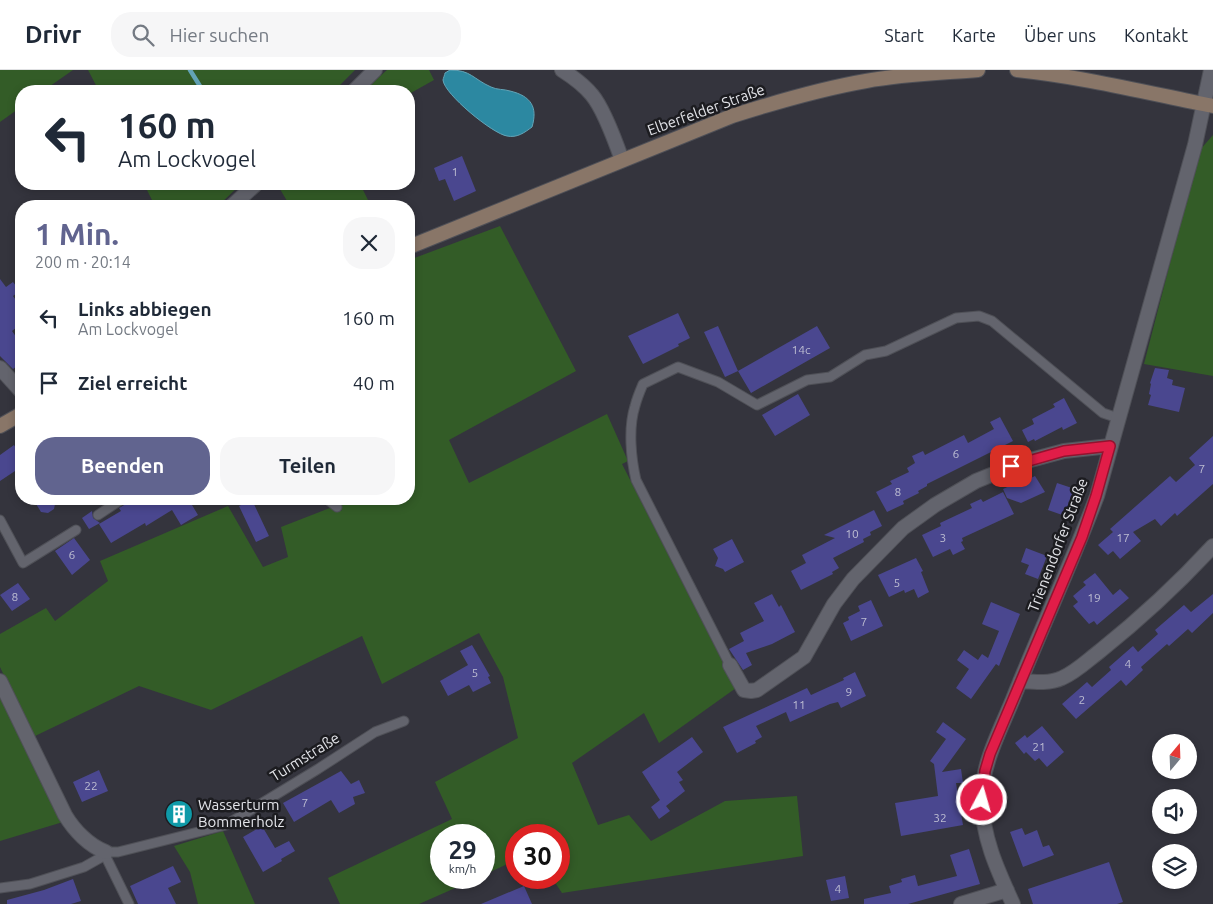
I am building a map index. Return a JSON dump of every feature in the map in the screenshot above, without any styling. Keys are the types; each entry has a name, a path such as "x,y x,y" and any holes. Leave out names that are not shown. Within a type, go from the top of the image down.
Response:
{"main road":[{"name":"Elberfelder Straße","path":"415,245 732,116 818,90 868,80 978,70"},
{"path":"1017,70 1061,75 1162,94 1208,105"},
{"path":"0,426 15,417"}],"street":[{"path":"360,85 375,70"},
{"path":"562,70 579,81 594,96 622,160"},
{"name":"Trienendorfer Straße","path":"1013,904 987,839 982,808 982,786 990,754 1082,537 1096,496 1208,105 1211,70"},
{"path":"239,200 249,190"},
{"path":"0,368 15,384"},
{"path":"730,666 739,684 744,690 750,691 757,690 804,657 834,604 870,560 903,528 956,492 999,471 1030,460 1064,451 1110,446"},
{"path":"1020,681 1037,683 1050,681 1062,678 1078,668 1140,618 1176,585 1213,546"},
{"path":"0,681 65,815 74,829 105,851"},
{"path":"962,904 1007,890"}],"lane":[{"path":"730,666 636,480 632,460 632,434 634,407 643,384 678,367 718,382 757,405 807,380 830,377 865,355 886,352 956,318 979,316 992,321 1103,413 1118,418"},
{"path":"98,514 112,505"},
{"path":"0,520 23,563 76,530"},
{"name":"Turmstraße","path":"105,851 118,852 226,825 375,732 404,721"},
{"path":"0,888 30,884 84,867 100,858 105,851"},
{"path":"105,851 129,904"}],"green space":[{"path":"0,70 73,70 52,85 15,85 15,111 0,122"},
{"path":"88,70 355,70 340,85 96,85"},
{"path":"387,70 429,70 434,80 415,91 415,85 371,85"},
{"path":"1213,135 1213,376 1144,364 1199,151"},
{"path":"147,190 235,190 224,200 152,200"},
{"path":"281,190 363,190 368,200 286,200"},
{"path":"500,226 576,371 449,440 469,483 607,414 628,461 622,464 736,688 659,743 644,713 572,763 598,825 629,815 651,841 725,801 797,796 803,856 562,893 559,889 570,889 570,824 505,824 505,865 495,870 495,824 441,824 452,819 435,782 518,738 503,677 479,633 382,684 362,636 211,710 139,686 33,737 0,667 0,634 46,608 55,621 108,581 100,561 228,506 263,567 288,557 281,527 335,506 342,511 336,505 415,505 415,258"},
{"path":"0,696 63,822 0,841"},
{"path":"430,829 430,889 453,889 419,904 340,904 328,878"},
{"path":"223,831 255,904 198,904 190,872 174,846"}],"water":[{"path":"450,70 463,72 493,88 508,90 528,99 534,114 532,127 514,136 500,134 491,128 460,103 445,86 443,79 445,73"}],"building":[{"path":"462,156 476,191 454,201 445,179 439,181 434,168"},
{"path":"0,279 6,287 13,282 15,285 15,295 13,296 15,299 15,329 12,331 15,335 15,368 13,369 0,356"},
{"path":"678,313 690,338 678,344 679,346 643,364 628,336"},
{"path":"718,326 738,371 725,377 704,332"},
{"path":"817,326 830,348 751,393 738,371"},
{"path":"1155,368 1169,370 1167,378 1173,380 1172,385 1185,388 1179,412 1148,405 1151,395 1149,394 1150,383"},
{"path":"798,394 810,415 775,436 762,415"},
{"path":"1064,398 1077,423 1063,430 1062,427 1035,441 1034,439 1028,442 1022,430 1034,424 1032,419 1055,407 1053,404"},
{"path":"1000,417 1013,441 927,484 927,486 918,491 919,493 903,501 904,504 887,512 876,492 892,484 890,481 909,472 907,468 915,463 912,456 923,451 925,455 964,435 968,443 994,429 990,422"},
{"path":"1213,436 1213,484 1177,516 1175,513 1161,526 1155,519 1133,532 1141,541 1120,559 1113,551 1108,555 1098,545 1113,532 1110,529 1170,476 1176,482 1195,465 1189,458"},
{"path":"14,445 15,447 15,471 0,481 0,455"},
{"path":"1035,476 1045,492 1021,503 1007,498 1003,489 1016,483 1017,485"},
{"path":"1057,483 1078,490 1068,517 1048,510"},
{"path":"1003,492 1014,514 962,538 963,541 961,542 965,549 953,555 950,549 933,557 922,535 941,526 940,523 972,508 970,504 981,499 983,502"},
{"path":"37,505 55,505 54,509 48,513 41,512"},
{"path":"124,505 192,505 198,515 181,525 172,510 146,526 145,523 111,543 99,524 121,511 119,508"},
{"path":"254,505 269,536 256,542 239,506"},
{"path":"874,510 882,526 870,532 871,535 863,539 864,542 833,558 839,568 832,572 833,574 801,590 791,571 806,563 802,555 835,538 824,535"},
{"path":"92,511 93,518 100,523 89,529 82,518"},
{"path":"74,538 90,560 72,575 55,551"},
{"path":"732,539 744,562 725,572 723,569 715,566 718,558 713,549"},
{"path":"1026,548 1047,556 1038,579 1025,574 1029,565 1021,562"},
{"path":"916,558 923,571 921,572 929,592 918,598 914,589 905,593 904,590 889,597 878,575"},
{"path":"1095,573 1113,595 1120,589 1129,598 1097,625 1094,621 1089,624 1073,606 1078,602 1073,596 1086,585 1083,582"},
{"path":"18,583 30,599 12,611 0,595"},
{"path":"772,594 779,607 781,605 795,632 772,644 746,653 752,665 743,670 729,649 744,641 740,633 764,621 754,603"},
{"path":"1213,594 1213,613 1192,633 1188,629 1169,646 1167,644 1141,667 1143,670 1126,686 1121,680 1076,719 1062,704 1087,682 1092,687 1111,670 1109,667 1133,646 1138,652 1158,634 1155,630 1184,605 1191,612"},
{"path":"871,600 883,626 851,641 843,623 849,620 848,617 860,611 858,606"},
{"path":"991,602 1020,614 999,666 996,664 971,699 956,688 969,669 957,660 964,650 978,660 982,654 988,658 999,631 982,624"},
{"path":"472,645 490,676 488,677 491,683 473,692 469,685 448,696 440,681 468,665 460,651"},
{"path":"855,672 866,696 841,708 838,702 830,704 790,722 786,712 756,726 762,737 755,741 756,743 737,753 723,727 807,688 811,695 844,680 843,678"},
{"path":"943,722 966,739 942,772 961,769 963,783 956,783 963,825 901,836 895,803 938,796 934,764 930,761 946,739 936,732"},
{"path":"1042,726 1064,752 1047,767 1039,758 1035,761 1026,752 1024,754 1015,743 1025,735 1027,738"},
{"path":"692,737 703,752 677,772 683,780 679,782 685,791 666,806 670,811 659,819 651,807 660,800 642,772"},
{"path":"99,770 108,791 82,802 73,782"},
{"path":"341,771 351,784 359,780 365,793 353,797 355,804 339,813 331,800 294,822 283,803"},
{"name":"Wasserturm Bommerholz","path":"186,801 192,820 173,827 166,807"},
{"path":"262,826 275,848 289,841 295,851 263,872 243,837"},
{"path":"1022,828 1025,835 1037,830 1043,847 1049,845 1054,855 1023,867 1010,832"},
{"path":"969,849 980,884 908,904 864,904 864,899 891,893 889,886 902,882 901,879 915,875 918,886 957,876 950,855"},
{"path":"1109,862 1123,902 1117,904 1033,904 1028,889"},
{"path":"173,866 181,882 168,888 176,904 138,904 130,886"},
{"path":"845,876 849,898 831,901 826,880"},
{"path":"73,879 81,901 71,904 7,904 7,900 44,890"},
{"path":"517,889 525,889 532,904 481,904"}],"waterway":[{"path":"190,70 199,85"}],"place":[{"name":"Wasserturm Bommerholz","path":"179,814"}],"route":[{"path":"982,800 982,786 990,754 1082,537 1110,446 1064,451 1011,466"}]}
